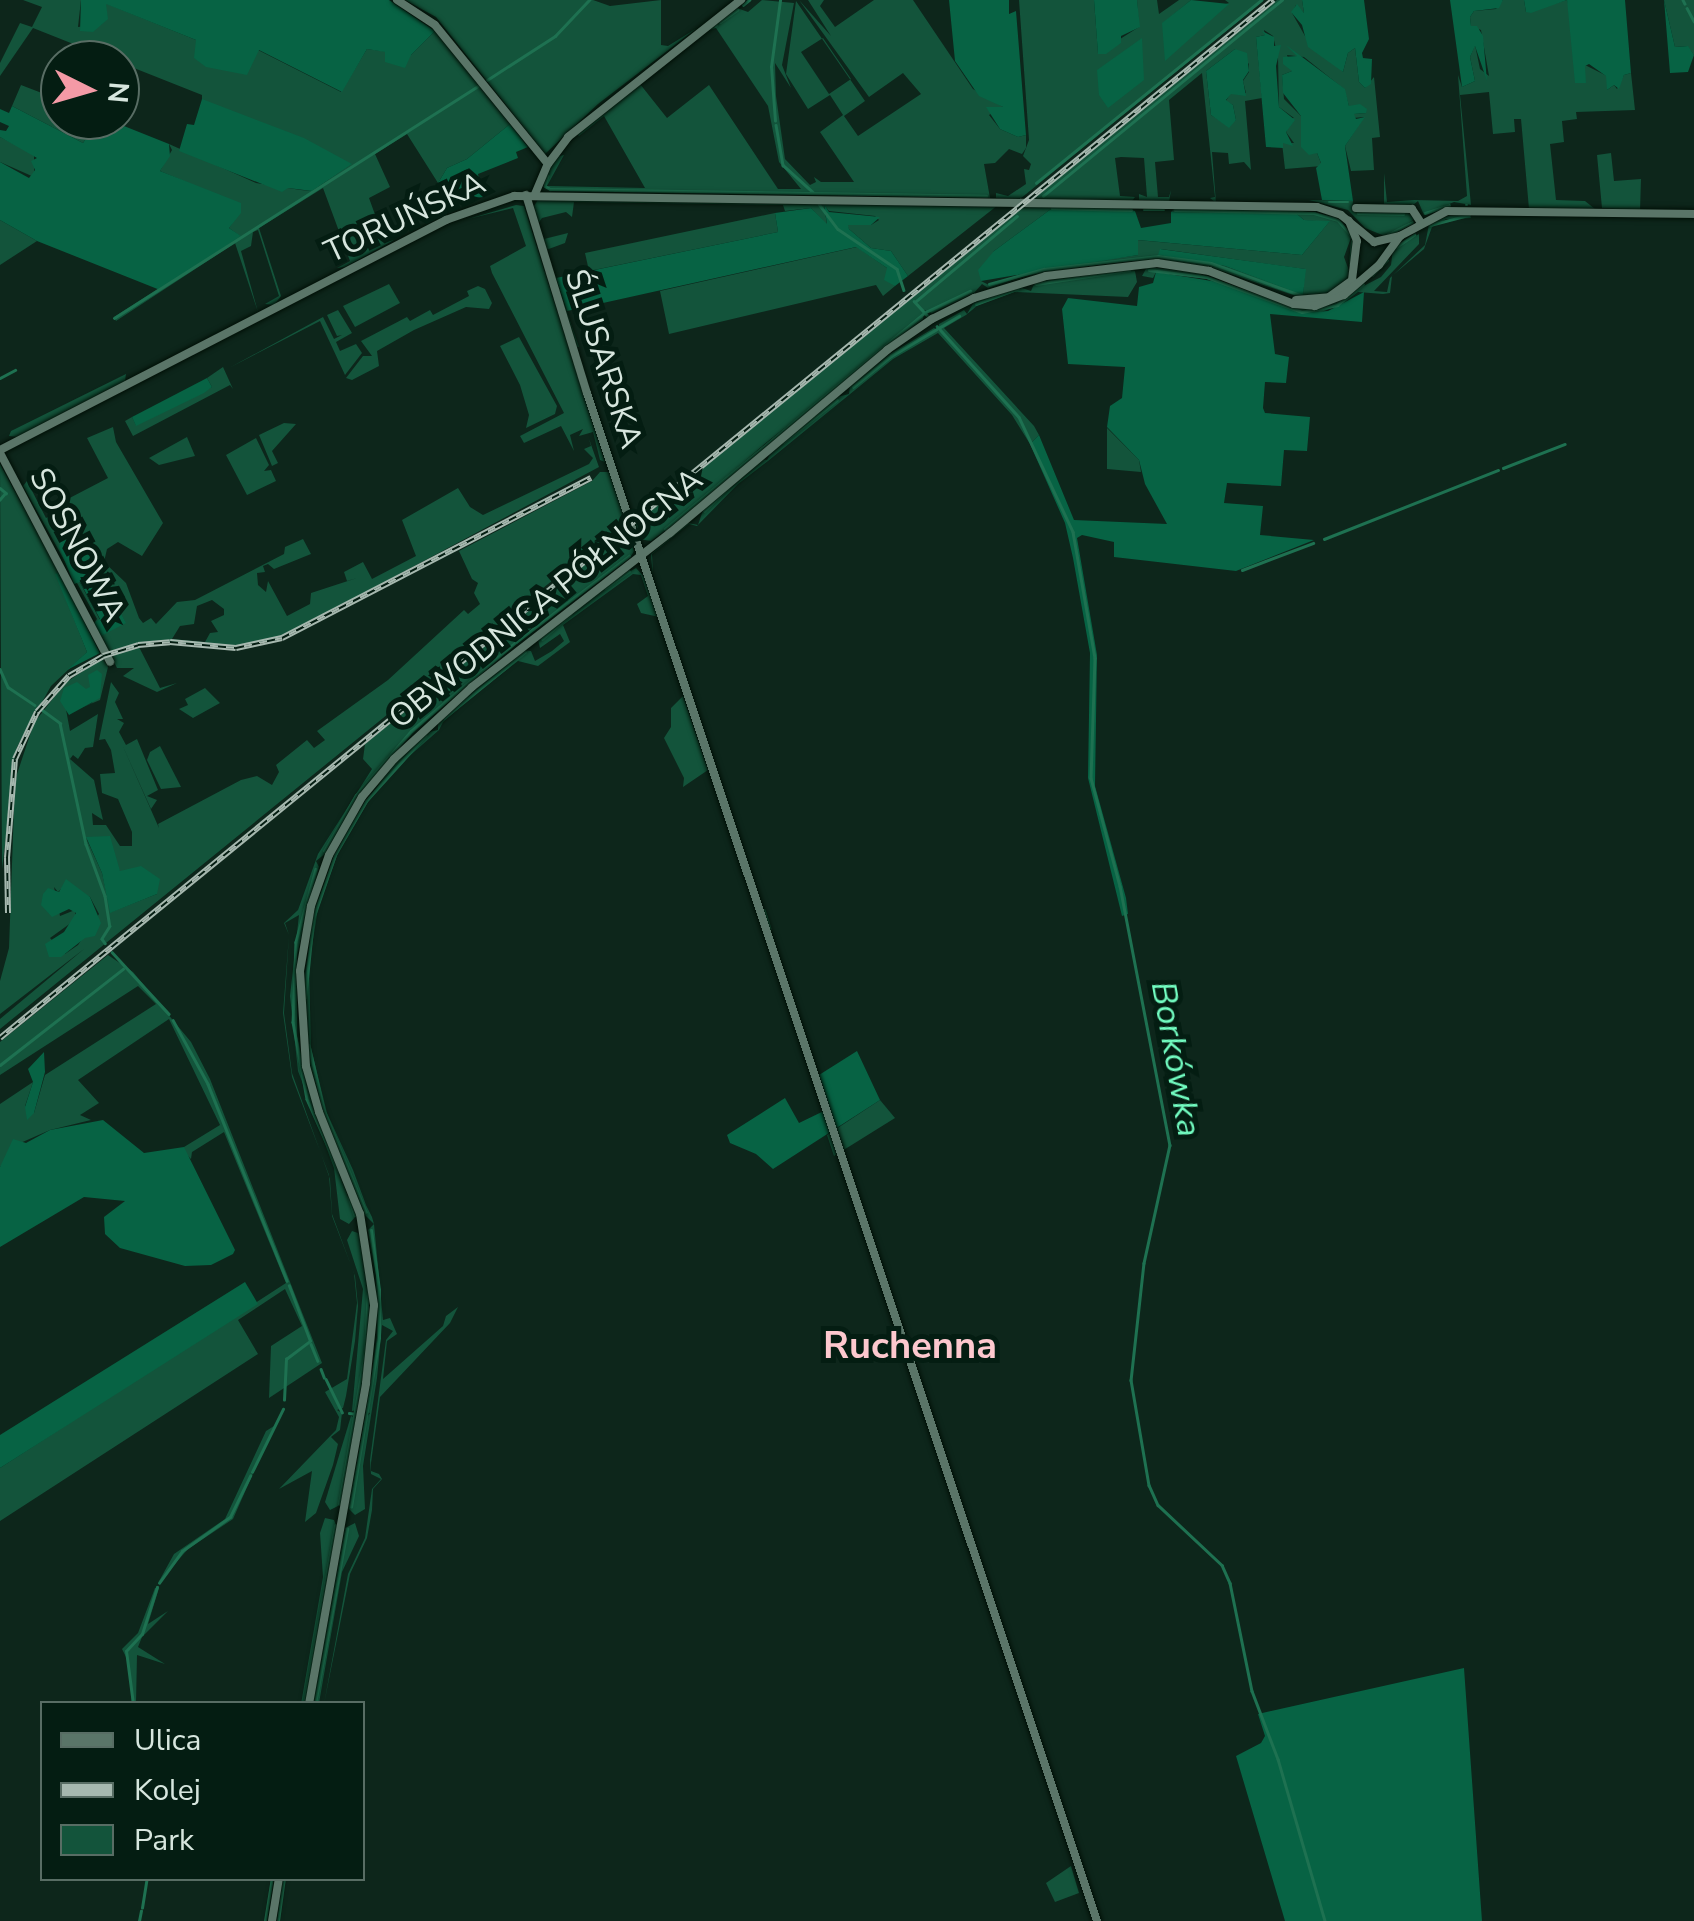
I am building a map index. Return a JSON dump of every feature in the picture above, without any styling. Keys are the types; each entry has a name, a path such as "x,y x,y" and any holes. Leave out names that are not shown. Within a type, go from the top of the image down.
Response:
{"street":[{"path":"396,0 435,25 548,164"},
{"path":"531,195 572,132 741,0"},
{"name":"TORUŃSKA","path":"0,452 465,211 531,195 1316,207 1349,221"},
{"name":"ŚLUSARSKA","path":"531,195 635,537 1096,1921"},
{"path":"1356,208 1412,209 1421,224"},
{"path":"1356,246 1400,236 1457,210 1694,214"},
{"path":"1349,221 1373,242 1382,256"},
{"path":"1349,221 1356,263 1372,269 1400,236"},
{"name":"OBWODNICA PÓŁNOCNA","path":"310,1701 366,1384 374,1305 360,1214 319,1112 303,1051 300,972 315,893 352,812 405,746 483,678 641,554 898,342 974,298 1046,276 1148,263 1221,274 1304,306 1331,302 1372,269"},
{"name":"OBWODNICA PÓŁNOCNA","path":"1286,300 1318,300 1336,294 1352,280 1356,263"},
{"name":"SOSNOWA","path":"0,452 110,662"},
{"path":"272,1921 279,1881"}],"green space":[{"path":"23,0 81,0 78,27 102,24 105,3 196,40 258,50 341,92 367,49 411,55 435,31 510,124 467,159 447,168 438,183 407,134 375,154 390,187 369,198 385,242 394,240 345,267 337,268 350,261 323,188 259,228 281,296 274,305 265,304 279,296 258,230 253,232 251,246 241,251 258,312 235,243 116,321 114,317 240,236 229,228 237,216 186,182 160,171 172,150 169,144 256,183 301,190 312,191 351,164 140,70 140,40 63,40 33,28 0,76 0,63 20,23 32,27 42,7"},
{"path":"81,0 389,0 435,31 411,55 405,68 385,62 385,52 367,49 342,92 259,50 247,75 206,67 194,58 196,40 106,4 108,19 93,32 80,31"},
{"path":"405,0 593,0 610,6 661,0 661,45 668,46 697,28 598,104 545,154 436,17"},
{"path":"762,0 794,3 782,65 791,88 775,63 776,96 785,159 810,185 816,182 814,177 821,182 854,182 820,132 843,115 830,95 808,109 786,74 796,1 822,39 801,52 829,94 850,80 865,101 844,116 858,136 921,94 903,73 869,97 799,0 831,36 808,0 824,0 820,6 835,27 874,0 913,0 973,89 1003,107 989,115 1000,129 1018,137 1026,135 1026,148 1022,154 1009,149 995,163 984,164 990,198 546,189 543,182 555,157 564,155 547,186 645,188 604,116 579,136 576,133 640,84 667,118 709,85 778,189 801,189 779,162 768,106 716,28 706,31 737,8 748,12"},
{"path":"949,0 1009,0 1009,14 1016,11 1026,135 1018,137 1000,129 986,107 1003,107 979,96 955,61"},
{"path":"1019,0 1094,0 1098,53 1139,27 1137,0 1157,0 1159,14 1179,0 1191,0 1162,24 1229,3 1225,0 1264,0 1020,199 996,198 996,193 1008,196 1026,184 1024,169 1029,170 1031,164 1023,156 1029,140"},
{"path":"1094,0 1137,0 1140,27 1121,36 1121,43 1106,54 1098,54"},
{"path":"1191,0 1229,4 1165,61 1162,23"},
{"path":"1277,0 1302,0 1304,13 1296,5 1292,13 1305,36 1343,72 1348,53 1355,48 1359,82 1365,88 1374,77 1380,137 1372,138 1374,170 1351,171 1345,146 1364,117 1353,118 1354,114 1366,113 1349,106 1344,89 1304,57 1287,55 1292,71 1282,75 1284,99 1301,116 1302,147 1317,153 1322,166 1285,169 1282,143 1294,143 1286,132 1290,123 1287,118 1294,118 1279,107 1278,57 1273,36 1264,30 1265,35 1256,37 1262,98 1245,101 1251,170 1244,162 1229,164 1228,153 1212,152 1216,203 1210,198 1215,197 1202,73 1169,100 1174,160 1155,162 1158,197 1169,197 1171,190 1169,202 1139,200 1139,194 1147,197 1144,158 1121,157 1115,158 1120,196 1135,197 1132,201 1031,200","holes":["1235,49 1249,64 1243,81 1246,93 1230,94 1226,101 1233,105 1236,120 1227,125 1211,115 1206,71"]},
{"path":"1302,0 1364,0 1369,39 1362,53 1363,58 1372,59 1371,84 1365,88 1359,82 1355,48 1348,53 1343,72 1308,47 1302,25 1291,12 1297,4 1304,13"},
{"path":"1450,0 1503,0 1499,8 1474,11 1470,17 1471,26 1477,26 1483,36 1487,81 1475,46 1470,57 1475,81 1462,87"},
{"path":"1503,0 1524,0 1526,12 1567,0 1585,65 1607,76 1607,90 1614,85 1617,89 1624,75 1631,73 1635,110 1576,112 1577,119 1562,121 1564,142 1550,144 1556,200 1585,201 1595,209 1529,209 1521,119 1514,119 1515,132 1493,134 1489,92 1460,95 1471,205 1454,202 1424,215 1418,201 1413,205 1384,204 1384,173 1387,202 1414,200 1458,201 1467,196 1458,75 1462,87 1475,81 1470,57 1475,45 1480,69 1489,76 1481,30 1471,26 1470,17 1474,11 1496,9"},
{"path":"1524,0 1567,0 1531,13 1526,12"},
{"path":"1567,0 1625,0 1631,73 1624,75 1619,89 1614,85 1607,90 1606,76 1589,64 1585,66 1586,83 1575,83"},
{"path":"1664,0 1694,0 1694,55 1687,46 1675,47"},
{"path":"1664,0 1675,47 1688,46 1694,55 1688,72 1670,73"},
{"path":"1262,31 1274,37 1274,46 1281,45 1276,66 1279,107 1295,120 1286,132 1293,146 1283,143 1283,148 1266,147 1256,37 1265,35"},
{"path":"1142,38 1144,80 1108,108 1099,95 1097,70"},
{"path":"1286,45 1345,89 1349,106 1360,104 1367,109 1366,113 1354,114 1356,119 1365,117 1345,146 1353,201 1322,200 1316,168 1321,163 1317,153 1309,155 1301,147 1301,116 1283,93 1282,75 1292,71 1283,64 1283,57 1297,56"},
{"path":"1235,49 1247,53 1249,71 1243,80 1246,96 1231,94 1226,100 1233,105 1236,120 1229,128 1211,115 1206,71"},
{"path":"21,85 40,92 40,121 12,106"},
{"path":"202,99 304,138 352,164 312,191 288,188 282,192 179,151 187,124 194,125"},
{"path":"12,106 40,121 40,140 140,140 140,132 169,144 170,156 160,171 241,203 241,213 229,228 241,236 160,290 37,241 0,220 0,162 29,178 35,170 31,161 37,158 0,137 0,130 6,131 9,126 0,122 0,109 9,113"},
{"path":"510,124 528,147 516,152 518,158 478,174 483,197 449,200 438,183 447,168 467,159"},
{"path":"0,137 34,154 34,177 0,162"},
{"path":"1611,153 1614,181 1641,179 1640,211 1602,208 1597,155"},
{"path":"539,198 998,205 908,276 891,251 871,248 847,225 871,225 879,220 875,216 829,211 824,205 827,225 811,208 785,211 783,205 574,202 572,217 566,212 542,218 537,225 544,239 568,233 565,243 546,250 579,347 575,347 531,211"},
{"path":"1309,200 1353,201 1352,210 1408,211 1415,219 1387,237 1365,228 1348,210"},
{"path":"824,204 829,212 880,217 871,225 848,225 849,229 871,248 891,251 908,276 895,286 884,280 887,268 856,247 567,311 556,278 778,232 775,213 811,208 827,224"},
{"path":"516,205 524,206 605,462 600,460 593,432 579,436 583,429 570,435 574,451 561,426 524,443 520,436 564,413 490,266 526,246 513,208 468,219"},
{"path":"1025,205 1122,206 1135,211 1051,209 994,251 981,281 989,285 1032,270 1138,255 1137,240 1302,255 1329,222 1304,220 1297,214 1171,212 1175,208 1292,209 1335,217 1352,235 1344,257 1351,276 1328,294 1299,297 1210,267 1129,260 1024,276 988,288 982,284 974,293 932,313 924,310 923,319 767,442 651,541 639,539 633,524","holes":["1161,249 1305,269 1303,294 1225,266 1159,255"]},
{"path":"1051,209 1135,211 1141,228 1171,223 1171,212 1297,214 1304,220 1330,221 1302,255 1138,240 1138,255 981,281 978,270 994,251"},
{"path":"775,213 778,232 589,271 585,253"},
{"path":"1469,214 1471,218 1446,219 1432,227 1424,249 1393,275 1425,245 1429,224 1448,216"},
{"path":"0,220 37,241 0,265"},
{"path":"1419,234 1419,244 1374,291 1387,292 1392,276 1390,293 1358,292 1341,305 1318,313 1290,311 1207,279 1156,272 1153,278 1142,276 1147,267 1195,272 1293,308 1319,309 1381,277 1391,265 1393,248"},
{"path":"857,247 887,268 895,286 883,296 876,285 669,334 660,291"},
{"path":"1160,249 1306,269 1303,295 1225,266 1158,255"},
{"path":"1129,268 1135,271 1137,282 1128,297 1014,292 978,305 966,315 944,328 1034,426 1039,435 1030,444 1012,415 938,333 893,359 738,484 698,525 703,510 761,459 767,460 773,448 837,397 849,394 850,386 890,354 934,328 939,331 939,324 964,310 967,314 974,302 1019,287 1031,291 1035,282"},
{"path":"1156,272 1218,282 1302,313 1328,311 1364,292 1362,322 1270,314 1275,354 1289,357 1286,383 1265,382 1263,408 1265,413 1310,417 1307,451 1284,450 1281,486 1227,483 1224,503 1263,506 1260,535 1314,540 1236,571 1114,557 1114,542 1082,535 1077,538 1097,655 1095,786 1126,898 1128,914 1122,916 1088,778 1090,653 1073,558 1065,523 1030,444 1039,435 1074,520 1167,524 1145,484 1139,460 1107,427 1110,406 1122,398 1125,367 1068,364 1062,309 1068,298 1137,306 1139,287 1153,283"},
{"path":"389,284 400,303 355,327 343,306"},
{"path":"478,286 485,289 492,303 489,309 466,307 414,330 377,351 379,366 352,380 346,378 363,356 372,356 361,341 407,317 410,321 430,310 433,315 469,296 467,291"},
{"path":"338,310 352,333 336,342 340,351 356,344 362,353 345,375 320,321 229,368 323,317 334,339 342,335 337,336 327,315"},
{"path":"519,337 557,406 555,414 526,428 529,415 520,385 500,346"},
{"path":"223,367 233,389 230,385 133,436 125,421 132,417 136,425 212,387 207,378"},
{"path":"126,374 125,381 18,437 9,436 11,431"},
{"path":"207,378 212,387 204,393 136,426 132,417"},
{"path":"284,423 296,424 272,451 278,463 272,466 259,435"},
{"path":"113,427 116,442 163,523 142,556 118,542 107,549 104,562 126,583 143,623 151,618 156,624 177,602 195,600 284,554 285,547 303,539 311,554 274,569 268,564 263,566 265,572 257,573 258,585 266,592 268,581 287,616 310,604 311,593 357,578 347,581 344,572 363,562 372,579 416,556 402,520 458,488 470,507 483,515 589,464 593,458 584,449 591,446 589,439 599,467 278,639 231,647 160,641 109,652 77,582 100,620 102,635 125,622 78,531 72,539 66,538 72,575 23,486 27,481 46,518 63,508 60,503 108,478 87,438","holes":["212,600 224,609 224,615 211,621 218,632 210,633 205,642 172,639 180,626 194,624 197,606"]},
{"path":"1107,428 1139,460 1141,472 1107,469"},
{"path":"187,437 195,456 159,465 149,458"},
{"path":"256,438 269,465 264,471 271,470 276,481 247,495 226,455"},
{"path":"0,464 59,572 56,574 87,652 51,686 17,747 2,869"},
{"path":"600,472 610,472 627,520 0,1029 0,1019 84,949 0,1014 0,981 9,948 15,780 34,723 65,683 103,658 108,667 100,700 76,710 92,703 101,681 65,704 70,731 98,714 93,747 85,748 78,759 73,755 70,759 94,780 103,820 92,813 93,825 106,825 120,846 132,846 132,832 118,799 102,793 100,774 115,773 111,750 105,739 99,740 111,682 119,693 115,702 123,719 117,719 124,723 119,732 126,745 137,739 158,790 147,796 157,800 151,809 121,742 159,828 158,824 241,780 257,776 272,785 279,772 276,765 307,740 314,748 325,740 317,731 388,680 464,610 468,614 480,604 474,593 478,583 472,579 459,551 592,481","holes":["86,838 120,871 157,894 111,912 102,873","64,886 90,897 99,914 78,945 65,954 50,938 75,920 75,910 60,916 54,887 58,892"]},
{"path":"688,523 698,525 689,524 652,554 653,578 651,554"},
{"path":"629,527 634,551 630,558 539,626 536,624 413,733 369,781 326,853 316,861 319,867 297,955 297,1036 315,1113 356,1216 349,1224 340,1219 334,1168 298,1071 290,996 299,915 285,923 289,935 284,923 298,910 318,854 372,769 363,759 365,744"},
{"path":"78,531 126,623 101,636 94,623 100,619 80,582 74,584 59,547 61,540 72,539"},
{"path":"636,568 648,581 659,617 641,613 637,604 648,596 641,575 633,574 563,625 570,642 538,666 518,661 443,722 439,730 397,767 368,802 338,853 318,908 309,965 311,1048 327,1113 374,1224 364,1214 328,1125 310,1065 303,988 315,907 349,825 396,761 425,733 438,730 438,721 523,650 531,651 535,661 552,651 564,641 560,634 540,648 538,640 609,583"},
{"path":"59,572 100,653 67,670 87,652 55,574"},
{"path":"139,647 160,688 177,683 157,692 123,676 134,668 117,668 110,654"},
{"path":"97,670 102,674 100,698 69,715 60,701 64,688 77,682 86,689 90,687 88,675"},
{"path":"205,688 220,703 193,718 179,709 188,705 185,699"},
{"path":"683,696 708,770 683,787 684,778 664,738 671,727 671,708"},
{"path":"160,746 181,787 161,789 147,760 150,752"},
{"path":"110,836 120,871 141,866 160,879 157,894 110,913 102,873 86,837"},
{"path":"66,879 90,897 101,923 95,936 85,938 61,957 49,957 45,944 64,932 76,913 69,909 52,917 41,905 43,894 48,888 59,892"},
{"path":"289,935 284,1013 292,1073 320,1152 292,1077 283,1013"},
{"path":"108,955 133,972 191,1042 210,1079 322,1363 269,1398 271,1346 302,1326 285,1289 238,1320 258,1354 0,1521 0,1468 286,1283 224,1132 192,1152 191,1159 184,1152 184,1147 220,1125 169,1019 78,1080 99,1103 80,1115 91,1120 50,1130 18,1144 0,1167 0,1104 33,1082 25,1106 34,1113 45,1075 156,1004 138,986 0,1075 0,1042"},
{"path":"857,1051 880,1100 773,1169 756,1154 730,1143 727,1135 785,1098 799,1123 830,1108 819,1075"},
{"path":"44,1052 45,1072 34,1113 27,1120 25,1107 33,1082 28,1069"},
{"path":"880,1100 895,1118 834,1156 827,1135"},
{"path":"103,1120 144,1153 184,1147 235,1250 233,1254 211,1265 185,1266 120,1248 105,1234 104,1217 125,1201 84,1197 0,1247 0,1167 13,1139 26,1143 50,1130"},
{"path":"374,1224 383,1320 390,1318 397,1334 387,1341 383,1379 443,1326 446,1316 458,1307 450,1323 380,1397 371,1471 382,1479 373,1489 367,1538 350,1574 325,1701 348,1574 365,1538 372,1489 381,1479 371,1474 370,1460 386,1340 393,1331 382,1325 363,1466 365,1509 355,1515 348,1508 365,1420 370,1413 366,1412 377,1337 376,1275 368,1230"},
{"path":"352,1231 361,1234 369,1305 365,1369 357,1410 352,1411 363,1289 347,1240"},
{"path":"354,1273 358,1306 355,1341 343,1408 337,1410 342,1413 340,1430 331,1437 338,1444 316,1513 305,1522 312,1471 279,1489 336,1430 339,1417 325,1392 347,1379 357,1303"},
{"path":"245,1282 258,1304 0,1468 0,1435"},
{"path":"351,1416 356,1418 340,1505 330,1510 325,1502"},
{"path":"274,1426 233,1519 188,1549 158,1583 174,1554 225,1519 266,1431"},
{"path":"325,1518 334,1520 337,1527 305,1701 302,1701 323,1577 320,1533"},
{"path":"355,1523 359,1536 342,1572 319,1701 313,1701 345,1528"},
{"path":"155,1588 159,1588 148,1624 168,1611 142,1637 138,1647 165,1664 137,1655 136,1701 132,1701 128,1661 122,1649 138,1633"},
{"path":"1464,1668 1482,1921 1285,1921 1236,1756 1261,1743 1265,1736 1258,1714"},
{"path":"1071,1866 1079,1893 1055,1902 1046,1883"}],"waterway":[{"path":"487,80 555,36 589,0"},
{"path":"743,5 749,0"},
{"name":"Borkówka","path":"775,121 771,67 780,0"},
{"path":"1036,183 1261,0"},
{"path":"1043,196 1282,0"},
{"path":"1683,0 1685,4"},
{"path":"1687,8 1694,21"},
{"path":"720,22 737,10"},
{"path":"114,318 478,86"},
{"name":"Borkówka","path":"776,125 783,165 813,192"},
{"path":"548,176 545,186 550,189 986,196"},
{"path":"1329,202 1348,202"},
{"name":"Borkówka","path":"819,204 838,229 897,269 904,290"},
{"path":"1425,213 1449,205"},
{"path":"1052,208 1131,210"},
{"path":"1144,210 1164,210"},
{"path":"1175,210 1314,213 1338,220 1350,234"},
{"path":"1358,213 1403,214"},
{"path":"1430,225 1469,215"},
{"path":"915,302 1017,216"},
{"path":"1387,235 1412,222"},
{"path":"1396,247 1414,235"},
{"path":"1350,264 1352,241"},
{"path":"989,284 1044,269 1158,256 1211,263 1303,296"},
{"path":"1372,275 1387,260"},
{"path":"1036,284 1129,270"},
{"path":"1149,270 1207,277 1302,312 1337,305 1363,284"},
{"path":"976,304 1017,289"},
{"path":"926,312 970,291"},
{"name":"Borkówka","path":"914,301 928,316"},
{"path":"665,529 924,313"},
{"path":"853,387 891,356 959,316"},
{"name":"Borkówka","path":"937,326 1019,417 1073,532 1095,658 1091,778 1120,886 1170,1145 1144,1263 1131,1380 1149,1485 1158,1505 1222,1565 1230,1583 1252,1691 1278,1759 1325,1921"},
{"path":"0,378 15,370"},
{"path":"783,442 837,400"},
{"path":"1503,468 1565,444"},
{"path":"1324,539 1498,470"},
{"path":"0,488 6,493 0,500"},
{"path":"704,511 728,488"},
{"path":"1242,570 1313,543"},
{"path":"324,851 356,795 411,731 516,642 629,556"},
{"path":"605,588 629,571"},
{"path":"542,639 571,614"},
{"path":"444,718 525,652"},
{"path":"0,669 8,687 35,705"},
{"path":"41,709 60,723 86,844 105,896 110,926 102,939 105,943"},
{"path":"305,998 313,919 335,855 366,801 425,736"},
{"path":"316,869 296,942 293,1022 307,1099 339,1171"},
{"path":"764,910 770,928"},
{"path":"112,952 169,1014"},
{"path":"0,1065 123,969"},
{"path":"173,1020 208,1084 287,1281"},
{"path":"309,1045 324,1110 366,1212"},
{"path":"349,1197 355,1215"},
{"path":"351,1507 379,1338 379,1290 371,1231"},
{"path":"284,1400 286,1359 310,1341 289,1286"},
{"path":"339,1504 365,1352 368,1288"},
{"path":"311,1344 318,1361"},
{"path":"321,1369 324,1377"},
{"path":"326,1379 342,1412"},
{"path":"252,1472 283,1409"},
{"path":"349,1413 356,1414"},
{"path":"159,1583 182,1551 230,1517 250,1476"},
{"path":"305,1701 335,1526"},
{"path":"316,1701 347,1529"},
{"path":"133,1701 126,1651 142,1634 157,1587"},
{"path":"142,1908 146,1881"},
{"path":"265,1921 272,1881"},
{"path":"278,1921 284,1881"},
{"path":"139,1921 141,1911"}],"railway":[{"path":"0,1038 1273,0"},
{"path":"8,913 7,858 15,759 37,712 69,676 103,656 138,645 170,642 236,648 282,638 591,478"}],"district":[{"name":"Ruchenna","path":"910,1346"}]}
